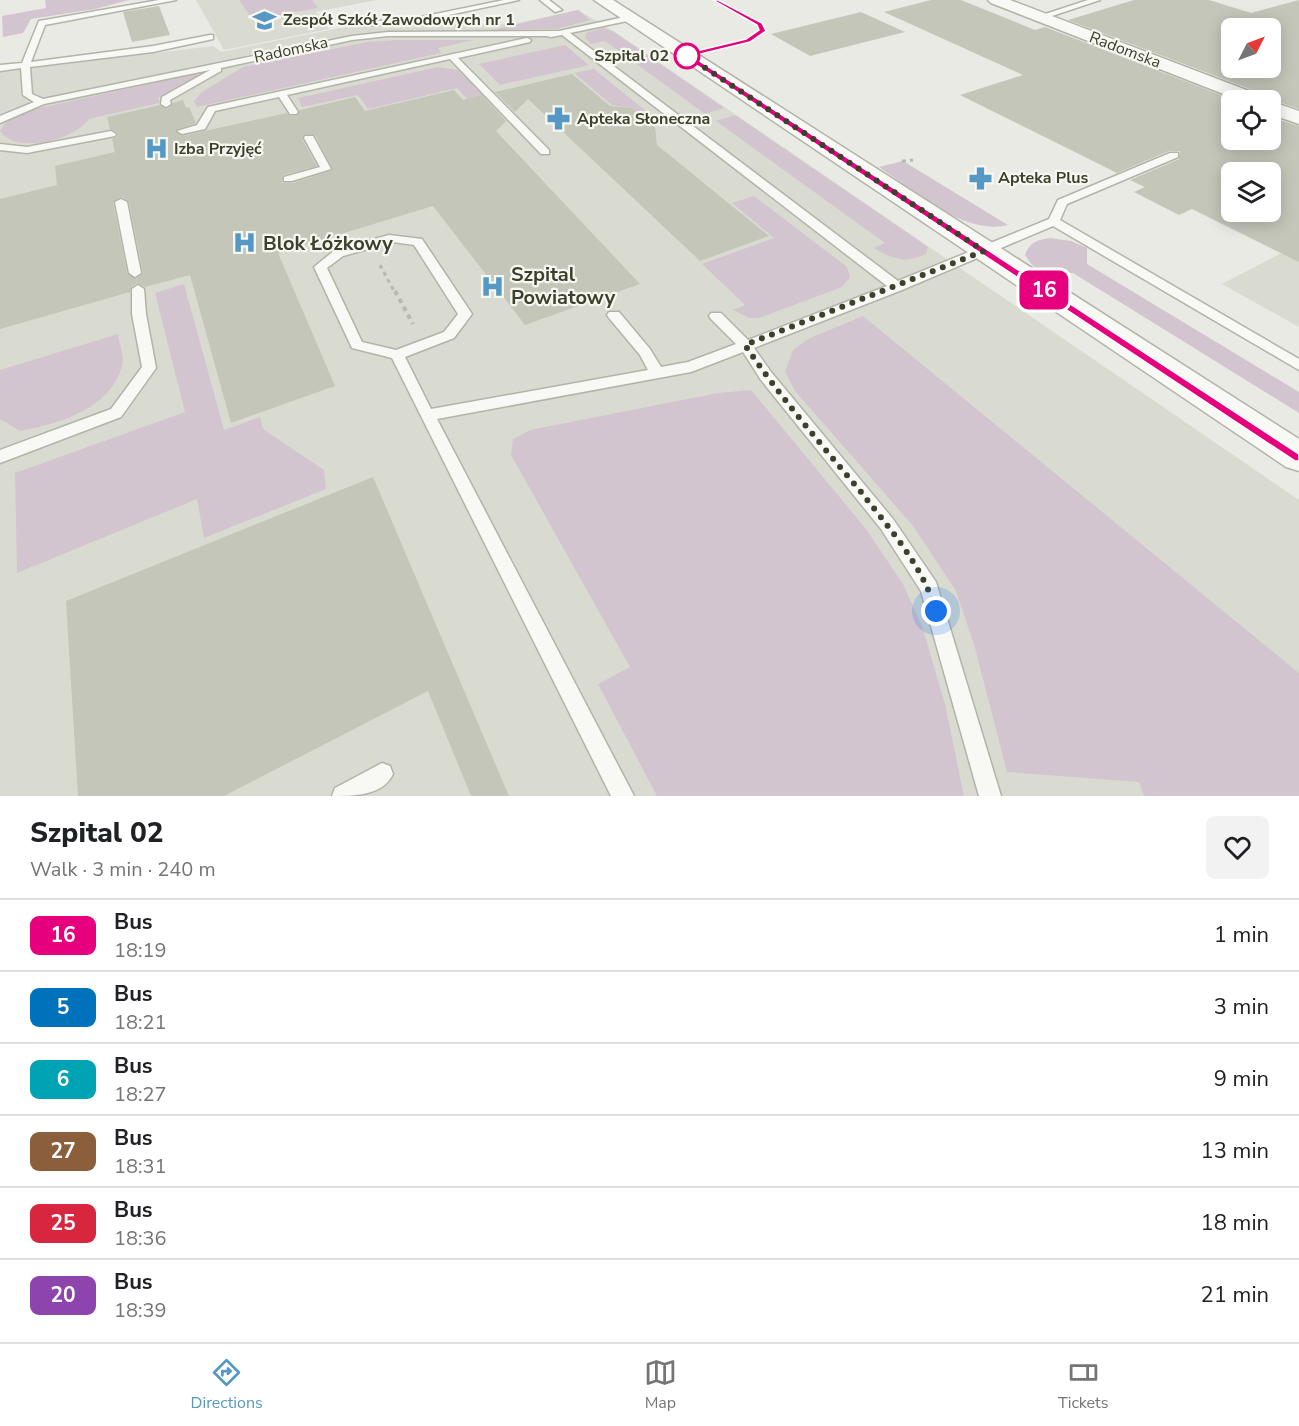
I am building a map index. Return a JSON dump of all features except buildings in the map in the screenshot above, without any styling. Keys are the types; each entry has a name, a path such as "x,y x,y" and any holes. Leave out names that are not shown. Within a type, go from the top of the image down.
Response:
{"street":[{"path":"602,0 1299,457"},
{"name":"Radomska","path":"996,0 1229,90"},
{"path":"1281,111 1299,118"}],"lane":[{"path":"42,102 28,95 23,79 24,65 42,23 172,0"},
{"path":"363,24 411,21 515,0"},
{"path":"543,0 558,10"},
{"path":"1040,17 1096,0"},
{"path":"182,131 201,127 211,109 629,18"},
{"path":"561,33 897,287"},
{"name":"Radomska","path":"0,120 16,111 42,102 352,38 375,35 561,33"},
{"path":"0,68 153,49 210,37"},
{"path":"452,57 545,152"},
{"path":"166,104 165,99 231,62"},
{"path":"282,94 293,112"},
{"path":"0,147 27,150 111,134"},
{"path":"288,179 326,169 309,138"},
{"path":"427,414 460,411 691,367 897,287 1054,221 1062,202 1174,155"},
{"path":"121,202 135,273"},
{"path":"1054,221 1299,365"},
{"path":"393,238 418,242 465,314 449,335 397,355 357,345 320,267 339,253 369,244 393,238"},
{"path":"0,457 116,413 149,368 138,289"},
{"path":"614,315 645,352 657,374"},
{"path":"716,316 745,345 766,376 886,524 929,588 990,796"},
{"path":"397,355 623,796"},
{"path":"343,796 382,774"}],"path":[{"path":"369,244 424,345"}],"shaded area":[{"path":"45,0 129,0 95,9 31,19 23,33 3,37 2,16 46,8"},
{"name":"Zespół Szkół Zawodowych nr 1","path":"196,0 376,0 316,12 329,29 224,50"},
{"path":"239,0 312,0 318,8 253,20"},
{"name":"Szpital Powiatowy","path":"578,10 615,32 1299,500 1299,796 0,796 0,72 213,46 221,52 350,26 513,24"},
{"path":"578,10 590,20 557,29 492,30"},
{"path":"603,28 614,32 724,108 705,114 605,41 591,44 585,38 586,33"},
{"path":"473,40 438,48 441,53 197,107 194,101 202,92 243,67 367,42"},
{"path":"565,45 589,65 500,85 479,64"},
{"path":"438,67 458,70 486,98 470,102 457,88 368,109 358,95 302,107 298,98"},
{"path":"594,69 662,124 654,126 632,108 612,105 574,73"},
{"path":"195,74 199,76 159,97 159,103 89,119 82,127 59,138 45,142 18,142 8,138 0,131 5,123 30,110"},
{"path":"735,115 928,247 926,254 912,259 899,259 874,248 885,243 716,121"},
{"path":"903,161 1008,225 991,227 957,218 924,199 879,167"},
{"path":"754,196 847,267 850,277 842,287 759,318 749,318 733,310 745,305 702,264 774,238 732,203"},
{"path":"1050,238 1071,241 1087,248 1087,264 1299,392 1299,413 1073,273 1045,272 1035,267 1025,255 1029,247 1034,242"},
{"path":"1299,244 1299,327 1222,284"},
{"path":"184,284 224,430 260,417 263,429 324,470 326,489 204,538 197,499 17,573 15,473 185,412 155,293"},
{"path":"863,316 1299,673 1299,796 1144,796 1139,782 1007,772 975,648 956,591 914,527 795,391 785,371 793,350 808,339"},
{"path":"118,334 122,366 116,381 95,404 66,419 20,431 0,419 0,370"},
{"path":"751,390 866,529 903,584 922,626 945,704 964,796 657,796 598,684 630,667 511,455 513,439 530,430 718,393"}],"bus line":[{"name":"16","path":"716,0 759,24 763,31 748,40 687,56 1299,457"}],"place":[{"name":"Zespół Szkół Zawodowych nr 1","path":"265,20"},
{"name":"Szpital 02","path":"687,56"},
{"name":"Apteka Słoneczna","path":"559,119"},
{"name":"Izba Przyjęć","path":"156,149"},
{"name":"Apteka Plus","path":"980,178"},
{"name":"Blok Łóżkowy","path":"245,243"},
{"name":"Szpital Powiatowy","path":"493,286"}],"route":[{"path":"687,56 984,251 745,345 766,376 886,524 929,588 936,611"}]}
